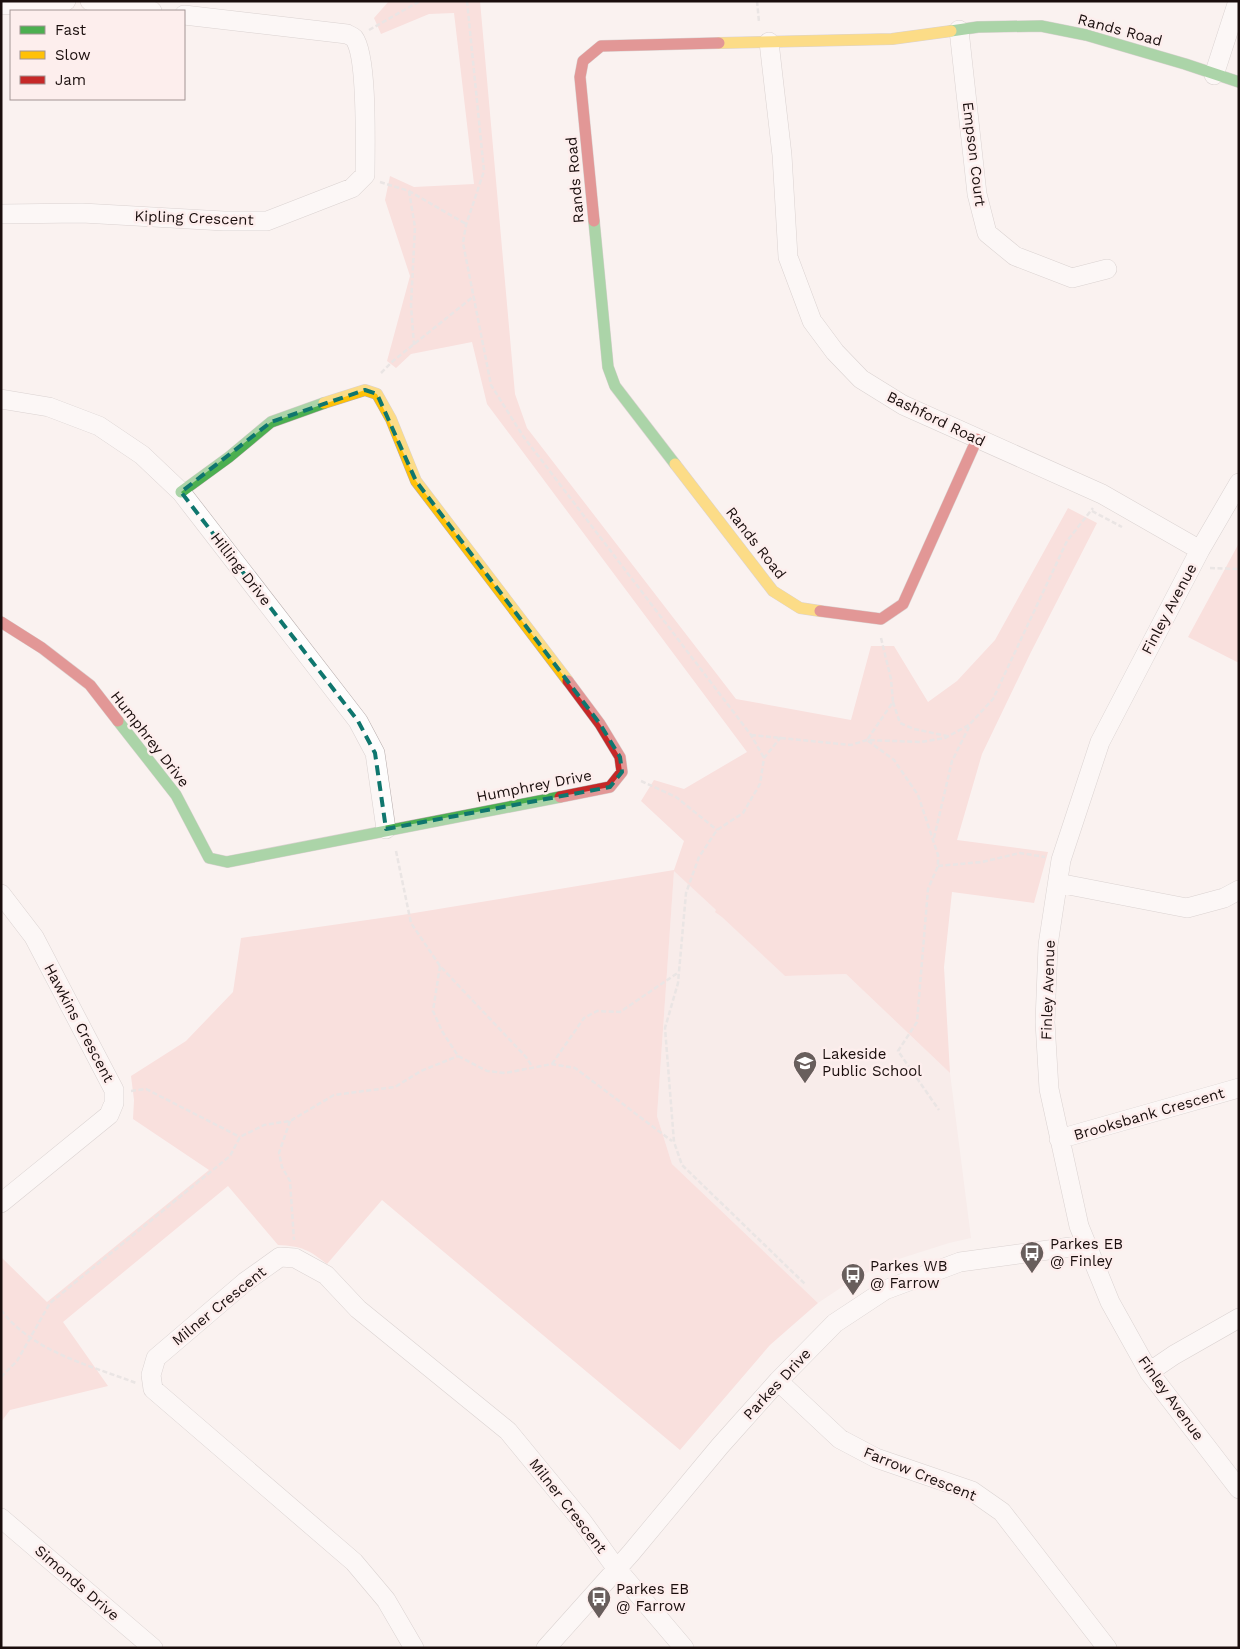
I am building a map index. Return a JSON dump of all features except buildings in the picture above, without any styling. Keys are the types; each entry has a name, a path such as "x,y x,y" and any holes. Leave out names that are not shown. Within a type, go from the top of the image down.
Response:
{"street":[{"path":"1,5 66,1"},
{"path":"90,1 146,10"},
{"path":"1214,75 1238,1"},
{"path":"185,15 347,34 354,38 362,61 366,133 365,175"},
{"name":"Rands Road","path":"881,619 800,608 773,590 616,386 608,367 580,77 582,61 601,46 892,38 978,27 1041,26 1086,35 1239,82"},
{"name":"Empson Court","path":"960,30 977,194 987,232 1015,256 1072,278 1107,269"},
{"name":"Bashford Road","path":"769,42 782,155 788,257 812,321 835,352 861,379 903,405 1102,494 1196,557"},
{"name":"Kipling Crescent","path":"1,214 82,213 224,221 267,221 352,188 365,175"},
{"path":"181,492 229,457 271,422 350,394 365,390 376,394 391,419 416,481 600,724 620,757 622,772"},
{"name":"Hilling Drive","path":"1,399 49,407 98,426 142,456 181,492 358,721 375,753 389,829"},
{"path":"881,619 903,604 976,439"},
{"name":"Finley Avenue","path":"1239,483 1196,557 1100,742 1061,860 1048,945 1045,1022 1049,1089 1079,1226 1085,1245 1110,1302 1149,1372 1239,1489"},
{"name":"Humphrey Drive","path":"1,622 42,648 90,685 176,795 209,858 227,862 610,787 622,772"},
{"path":"1058,883 1187,908 1224,898 1239,890"},
{"name":"Hawkins Crescent","path":"1,894 34,937 114,1090 114,1103 109,1115 1,1203"},
{"name":"Brooksbank Crescent","path":"1060,1140 1239,1088"},
{"name":"Parkes Drive","path":"546,1648 720,1446 835,1323 885,1290 960,1262 1085,1245"},
{"name":"Milner Crescent","path":"153,1389 151,1375 156,1358 244,1282 280,1257 296,1258 326,1275 358,1309 508,1431 582,1521 616,1568"},
{"path":"1149,1372 1174,1355 1239,1318"},
{"name":"Farrow Crescent","path":"778,1382 840,1439 876,1458 972,1491 1002,1512 1107,1648"},
{"path":"153,1389 354,1562 386,1600 414,1648"},
{"name":"Simonds Drive","path":"1,1518 153,1648"},
{"path":"616,1568 684,1648"}],"path":[{"path":"354,38 420,1"},
{"path":"467,1 484,171 466,224 463,243 491,385 523,436 750,734 764,758"},
{"path":"365,175 385,184 409,191 466,224"},
{"path":"409,191 415,228 411,305 414,345"},
{"path":"365,390 393,361 474,296"},
{"path":"934,839 952,761 969,726 993,699 1067,541 1092,511 1102,494"},
{"path":"1196,557 1216,569 1239,569"},
{"path":"881,619 881,642 891,679 892,702 900,723 914,729 948,736"},
{"path":"867,740 892,702"},
{"path":"750,734 851,745 867,740 921,742 948,736 969,726"},
{"path":"781,737 764,758 760,784 743,814 717,830 699,857 686,894 678,983 665,1028 674,1142 682,1165 805,1284"},
{"path":"867,740 894,760 918,795 938,855 938,866 928,889 917,1022 898,1051 939,1110"},
{"path":"622,772 676,797 717,830"},
{"path":"389,829 411,923 440,966 520,1050 533,1068"},
{"path":"938,866 982,862 1020,853 1061,860"},
{"path":"440,966 433,1011 442,1031 458,1056 487,1072 505,1073 552,1064 575,1068 674,1142"},
{"path":"552,1064 584,1018 597,1011 620,1012 679,972"},
{"path":"1,1377 17,1361 50,1303 230,1156 240,1136 264,1125 290,1121 334,1095 395,1086 421,1071 458,1056"},
{"path":"114,1090 131,1091 146,1089 240,1136"},
{"path":"290,1121 279,1153 282,1167 290,1181 296,1258"},
{"path":"1,1310 12,1324 30,1339 65,1356 153,1389"}],"highlighted area":[{"path":"365,390 377,394 416,481 600,724 620,757 622,772 610,787 386,829 375,753 358,721 181,492 271,422"}],"shaded area":[{"path":"389,1 480,1 515,394 527,428 736,699 851,720 871,646 894,646 928,702 957,681 995,640 1068,508 1097,523 1031,652 982,754 957,840 1048,852 1034,903 952,892 944,967 950,1073 846,974 785,976 715,912 716,910 674,871 657,1116 672,1164 818,1303 770,1345 680,1450 382,1200 327,1264 305,1250 293,1246 278,1245 228,1186 63,1322 108,1386 10,1410 1,1422 1,1257 47,1302 209,1170 133,1119 134,1100 131,1076 186,1041 233,992 241,938 402,915 674,870 684,841 641,801 654,780 684,789 747,752 487,404 472,342 411,354 396,368 387,361 410,276 385,200 390,176 414,187 474,184 454,13 429,14 381,34 374,18"},
{"path":"1239,543 1239,663 1188,637"},
{"name":"Lakeside Public School","path":"674,870 785,976 846,974 950,1073 971,1238 883,1264 845,1285 818,1303 672,1164 657,1116"}],"traffic: fast":[{"path":"951,31 978,27 1041,26 1086,35 1239,82"},
{"path":"594,221 608,367 615,386 675,464"},
{"path":"181,492 229,457 271,422 324,403"},
{"path":"118,721 176,795 209,858 227,862 560,797"}],"traffic: slow":[{"path":"719,43 892,39 951,31"},
{"path":"324,403 365,390 377,394 391,419 416,481 568,681"},
{"path":"675,464 773,591 800,608 820,611"}],"traffic: jam":[{"path":"594,221 580,77 583,61 601,46 719,43"},
{"path":"820,611 881,619 903,604 977,439"},
{"path":"1,622 42,648 90,685 118,721"},
{"path":"560,797 610,787 622,772 620,757 600,724 568,681"}],"place":[{"name":"Lakeside Public School","path":"805,1084"},
{"name":"Parkes EB @ Finley","path":"1032,1274"},
{"name":"Parkes WB @ Farrow","path":"853,1296"},
{"name":"Parkes EB @ Farrow","path":"599,1619"}]}
